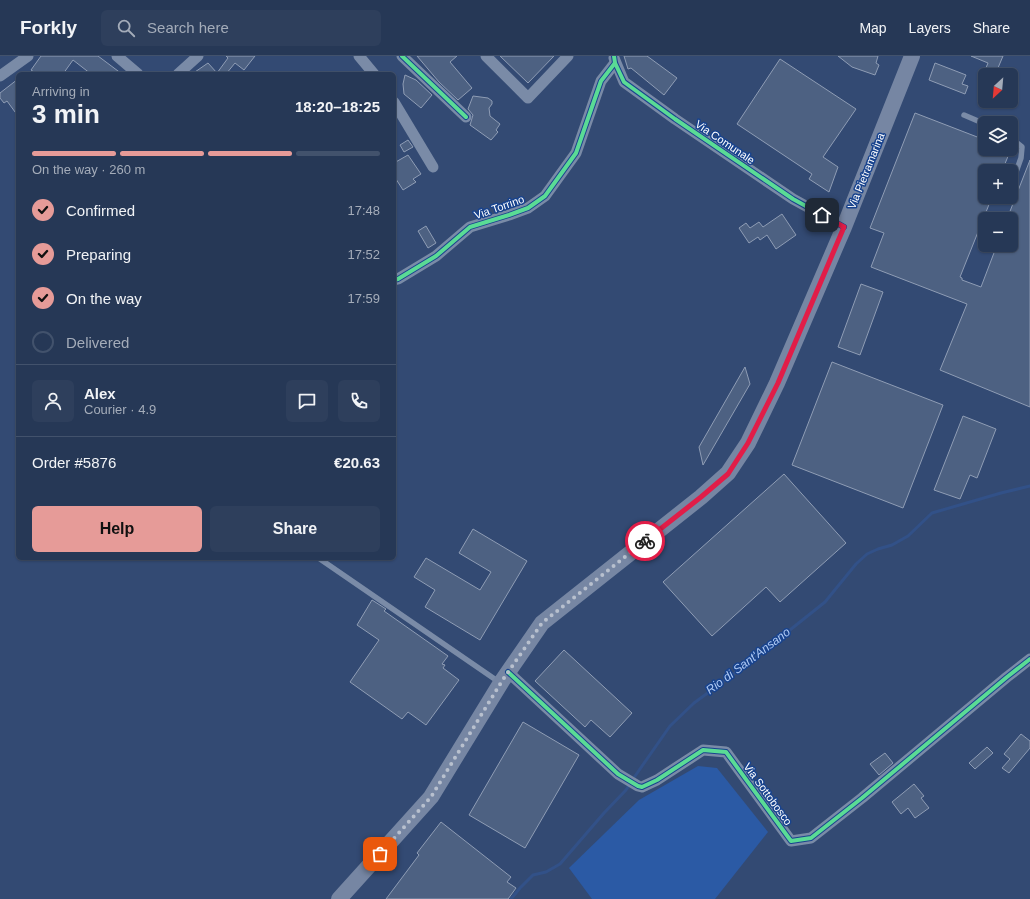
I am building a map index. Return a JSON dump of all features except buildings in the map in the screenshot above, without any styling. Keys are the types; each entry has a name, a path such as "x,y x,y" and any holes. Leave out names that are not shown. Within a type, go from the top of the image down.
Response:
{"main road":[{"name":"Via Pietramarina","path":"339,899 431,797 505,678 542,623 728,474 748,443 778,383 844,227 912,56"}],"street":[{"path":"0,76 28,56"},
{"path":"117,56 136,72"},
{"path":"180,72 198,56"},
{"path":"359,56 372,72"},
{"path":"402,56 466,117"},
{"path":"486,56 528,98 568,56"},
{"name":"Via Comunale","path":"614,59 624,82 793,199 844,227"},
{"name":"Via Torrino","path":"396,280 436,256 470,227 528,208 545,196 576,153 601,81 614,59"},
{"path":"396,105 433,167"},
{"name":"Via Sottobosco","path":"505,678 624,778 638,786 642,787 658,780 703,750 726,752 791,841 811,838 862,798 1006,677 1030,659"}],"lane":[{"path":"964,115 978,121"},
{"path":"1018,144 1022,147 1021,158 1018,166"},
{"path":"322,560 505,678"}],"shaded area":[{"path":"698,766 717,768 768,832 715,899 592,899 569,868 639,800"}],"waterway":[{"name":"Rio di Sant'Ansano","path":"633,779 670,726 694,703 746,665 825,602 856,564 867,554 892,545 908,536 932,513 1030,486"},
{"name":"Rio di Sant'Ansano","path":"511,899 533,875 546,872 560,864 630,784"}],"cycle path":[{"path":"402,56 466,117"},
{"path":"614,56 615,63 624,82 675,119 793,199 844,227"},
{"path":"396,280 436,256 470,227 528,208 545,196 576,153 601,81 615,63"},
{"path":"508,672 618,774 638,786 642,787 657,780 703,750 726,752 791,841 811,838 862,798 1030,659"}],"way so far":[{"path":"380,854 431,797 502,681 542,623 645,541"}],"route":[{"path":"645,541 728,474 748,443 778,383 844,227 822,215"}]}
